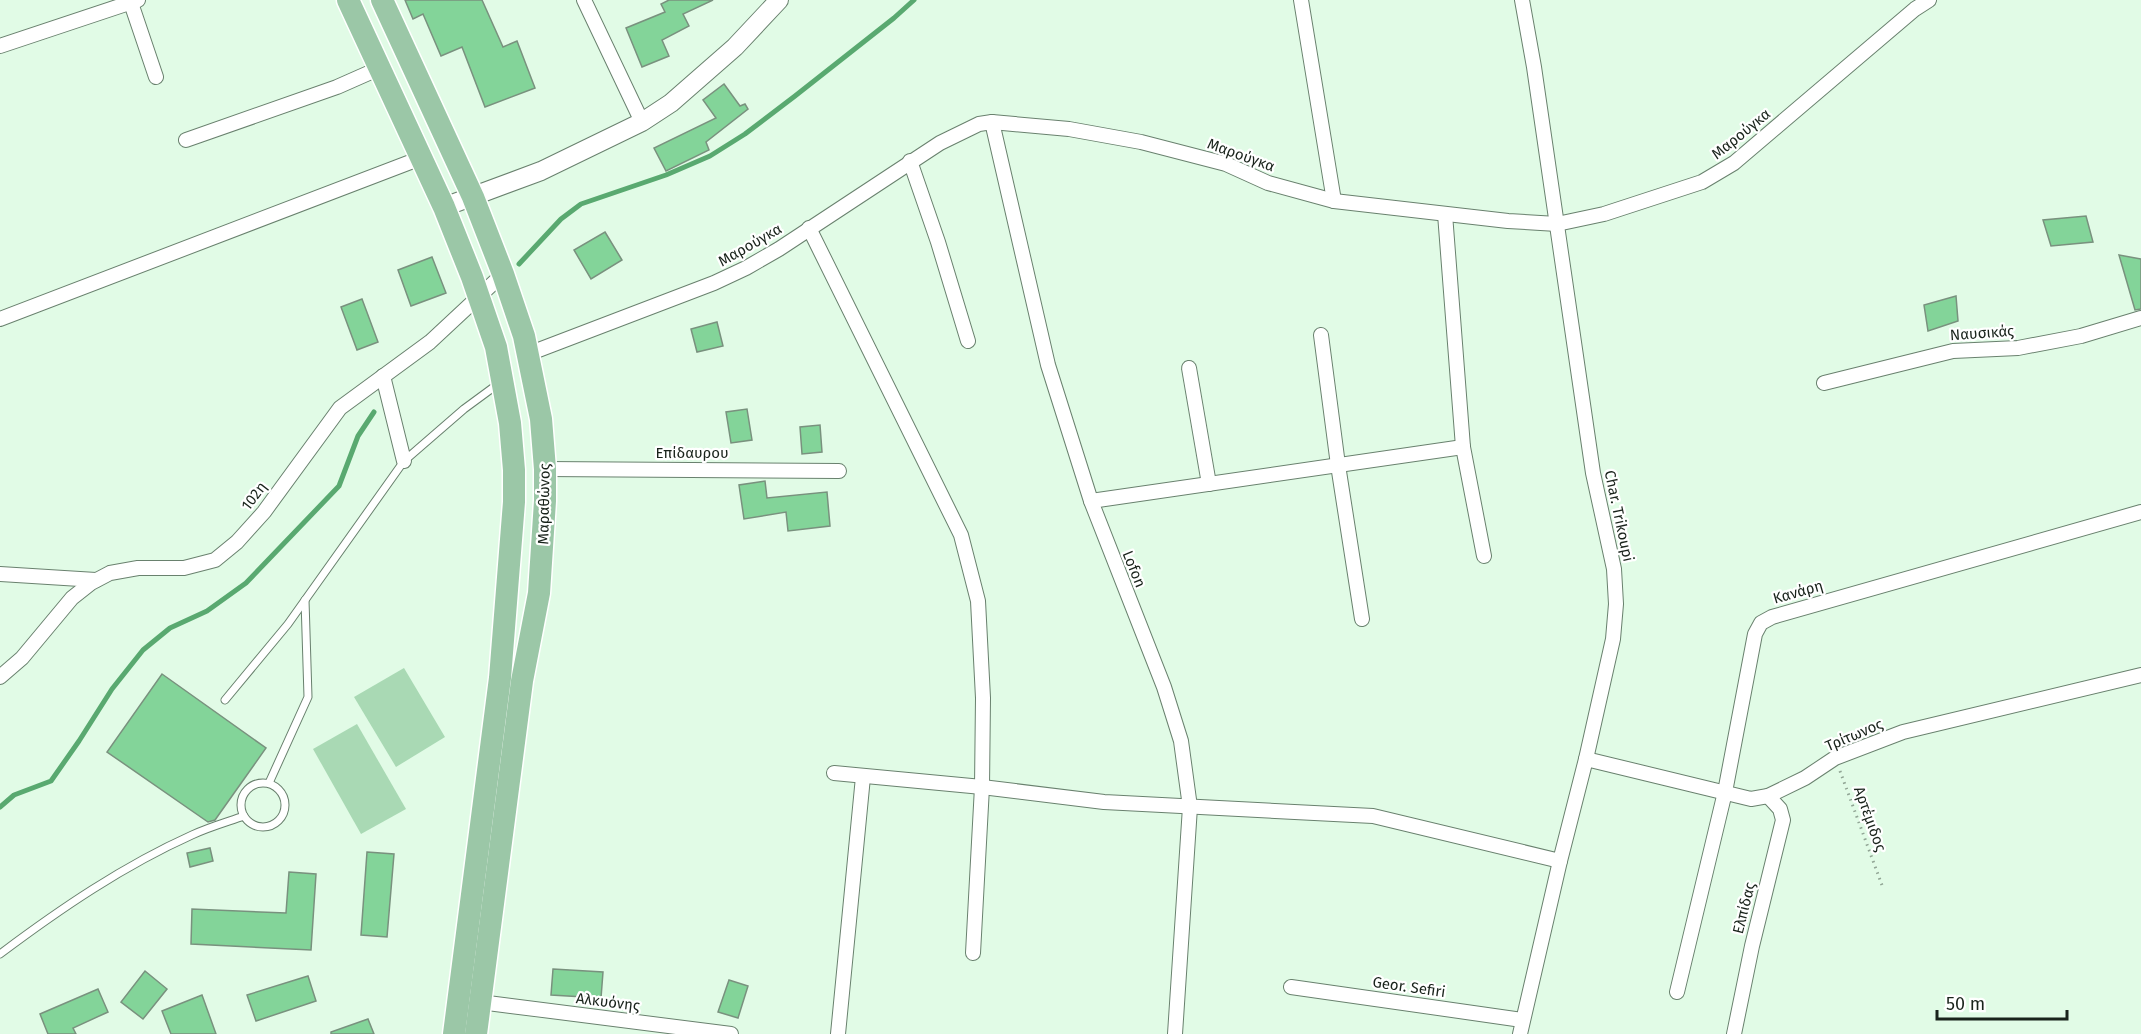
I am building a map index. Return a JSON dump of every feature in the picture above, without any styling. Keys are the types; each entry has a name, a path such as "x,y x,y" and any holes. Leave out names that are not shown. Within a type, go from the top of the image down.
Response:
{"main road":[{"name":"Μαραθώνος","path":"348,0 444,207 480,297 496,347 510,423 514,470 512,545 500,678 454,1034"},
{"name":"Μαραθώνος","path":"382,0 473,197 503,274 528,354 541,419 546,469 539,593 522,681 476,1034"}],"street":[{"path":"584,0 642,122"},
{"path":"444,207 541,171 642,122 671,103 735,47 779,0"},
{"path":"1301,0 1334,201"},
{"name":"Char. Trikoupi","path":"1521,1027 1586,759 1613,639 1617,604 1614,569 1593,473 1534,67 1522,0"},
{"name":"Μαρούγκα","path":"528,354 714,284 771,254 910,161 979,124 992,122 1069,129 1141,142 1216,162 1268,183 1334,201 1557,224 1604,214 1718,175 1915,9 1929,0"},
{"path":"0,46 134,1 156,77"},
{"path":"186,140 337,87 380,68"},
{"name":"Lofon","path":"992,122 1048,364 1091,501 1164,687 1181,741 1190,807 1175,1034"},
{"path":"0,319 422,158"},
{"path":"910,161 938,242 968,341"},
{"path":"1445,214 1463,447 1484,556"},
{"path":"809,228 961,535 978,601 983,698 982,788 973,953"},
{"name":"102η","path":"0,677 22,658 72,598 96,580 110,573 138,568 184,568 215,560 237,542 264,512 340,408 430,342 503,274"},
{"name":"Ναυσικάς","path":"1824,383 1953,351 2018,348 2082,336 2141,318"},
{"path":"1321,335 1362,619"},
{"path":"1189,368 1209,484"},
{"path":"384,376 404,461"},
{"path":"1091,501 1463,447"},
{"name":"Επίδαυρου","path":"546,469 839,471"},
{"name":"Κανάρη","path":"1677,992 1725,792 1755,634 1761,623 1772,617 2141,512"},
{"path":"0,574 96,580"},
{"name":"Τρίτωνος","path":"1586,759 1751,799 1767,796 1806,778 1835,758 1904,732 2141,675"},
{"path":"834,773 1081,800 1373,816 1560,861"},
{"path":"838,1034 863,777"},
{"name":"Ελπίδας","path":"1734,1034 1752,946 1783,820 1780,809 1767,796"},
{"name":"Geor. Sefiri","path":"1291,987 1521,1027"},
{"name":"Αλκυόνης","path":"480,1002 731,1034"}],"lane":[{"path":"225,700 288,624 404,461 464,409 502,380"},
{"path":"269,783 308,697 305,600"},
{"path":"261,783 269,783 275,786 284,797 285,812 276,823 262,827 249,822 244,816 241,802 248,789 261,783"},
{"path":"0,954 56,913 123,871 193,834 244,816"}],"path":[{"name":"Αρτέμιδος","path":"1835,758 1883,888"}],"green space":[{"path":"404,668 445,737 396,767 354,697"},
{"path":"357,724 406,809 361,834 313,749"}],"building":[{"path":"405,0 482,0 503,47 517,41 535,88 485,107 462,47 441,56 423,14 413,19"},
{"path":"669,0 713,0 683,14 689,26 662,40 669,56 642,67 626,28 665,12 661,4"},
{"path":"724,84 740,106 745,104 748,109 706,142 709,150 666,171 654,148 716,118 703,100"},
{"path":"2086,216 2093,242 2051,246 2043,220"},
{"path":"605,232 622,260 591,279 574,250"},
{"path":"2119,255 2141,259 2141,309 2135,310"},
{"path":"432,257 446,293 411,306 398,270"},
{"path":"1956,296 1958,321 1928,331 1924,305"},
{"path":"362,299 378,342 357,350 341,307"},
{"path":"717,322 723,346 697,352 691,329"},
{"path":"747,409 752,440 731,443 726,412"},
{"path":"820,425 822,452 802,454 800,427"},
{"path":"765,481 767,498 827,492 830,526 788,531 786,512 744,519 739,485"},
{"path":"162,674 266,748 215,820 208,822 107,752"},
{"path":"210,848 213,861 190,867 187,853"},
{"path":"367,852 394,854 387,937 361,935"},
{"path":"289,872 316,874 311,950 191,944 192,909 286,913"},
{"path":"553,969 603,972 601,998 551,995"},
{"path":"145,971 167,989 143,1019 121,1002"},
{"path":"308,976 316,1001 256,1021 247,995"},
{"path":"729,980 748,986 738,1018 718,1012"},
{"path":"98,989 108,1012 73,1028 76,1034 48,1034 40,1014"},
{"path":"202,995 216,1034 171,1034 162,1011"},
{"path":"368,1019 374,1034 331,1034 331,1032"}],"waterway":[{"path":"519,264 561,219 581,204 666,175 710,156 745,134 914,0"},
{"path":"0,807 14,795 51,781 112,689 143,650 170,628 207,611 246,583 339,486 358,436 374,412"}]}
